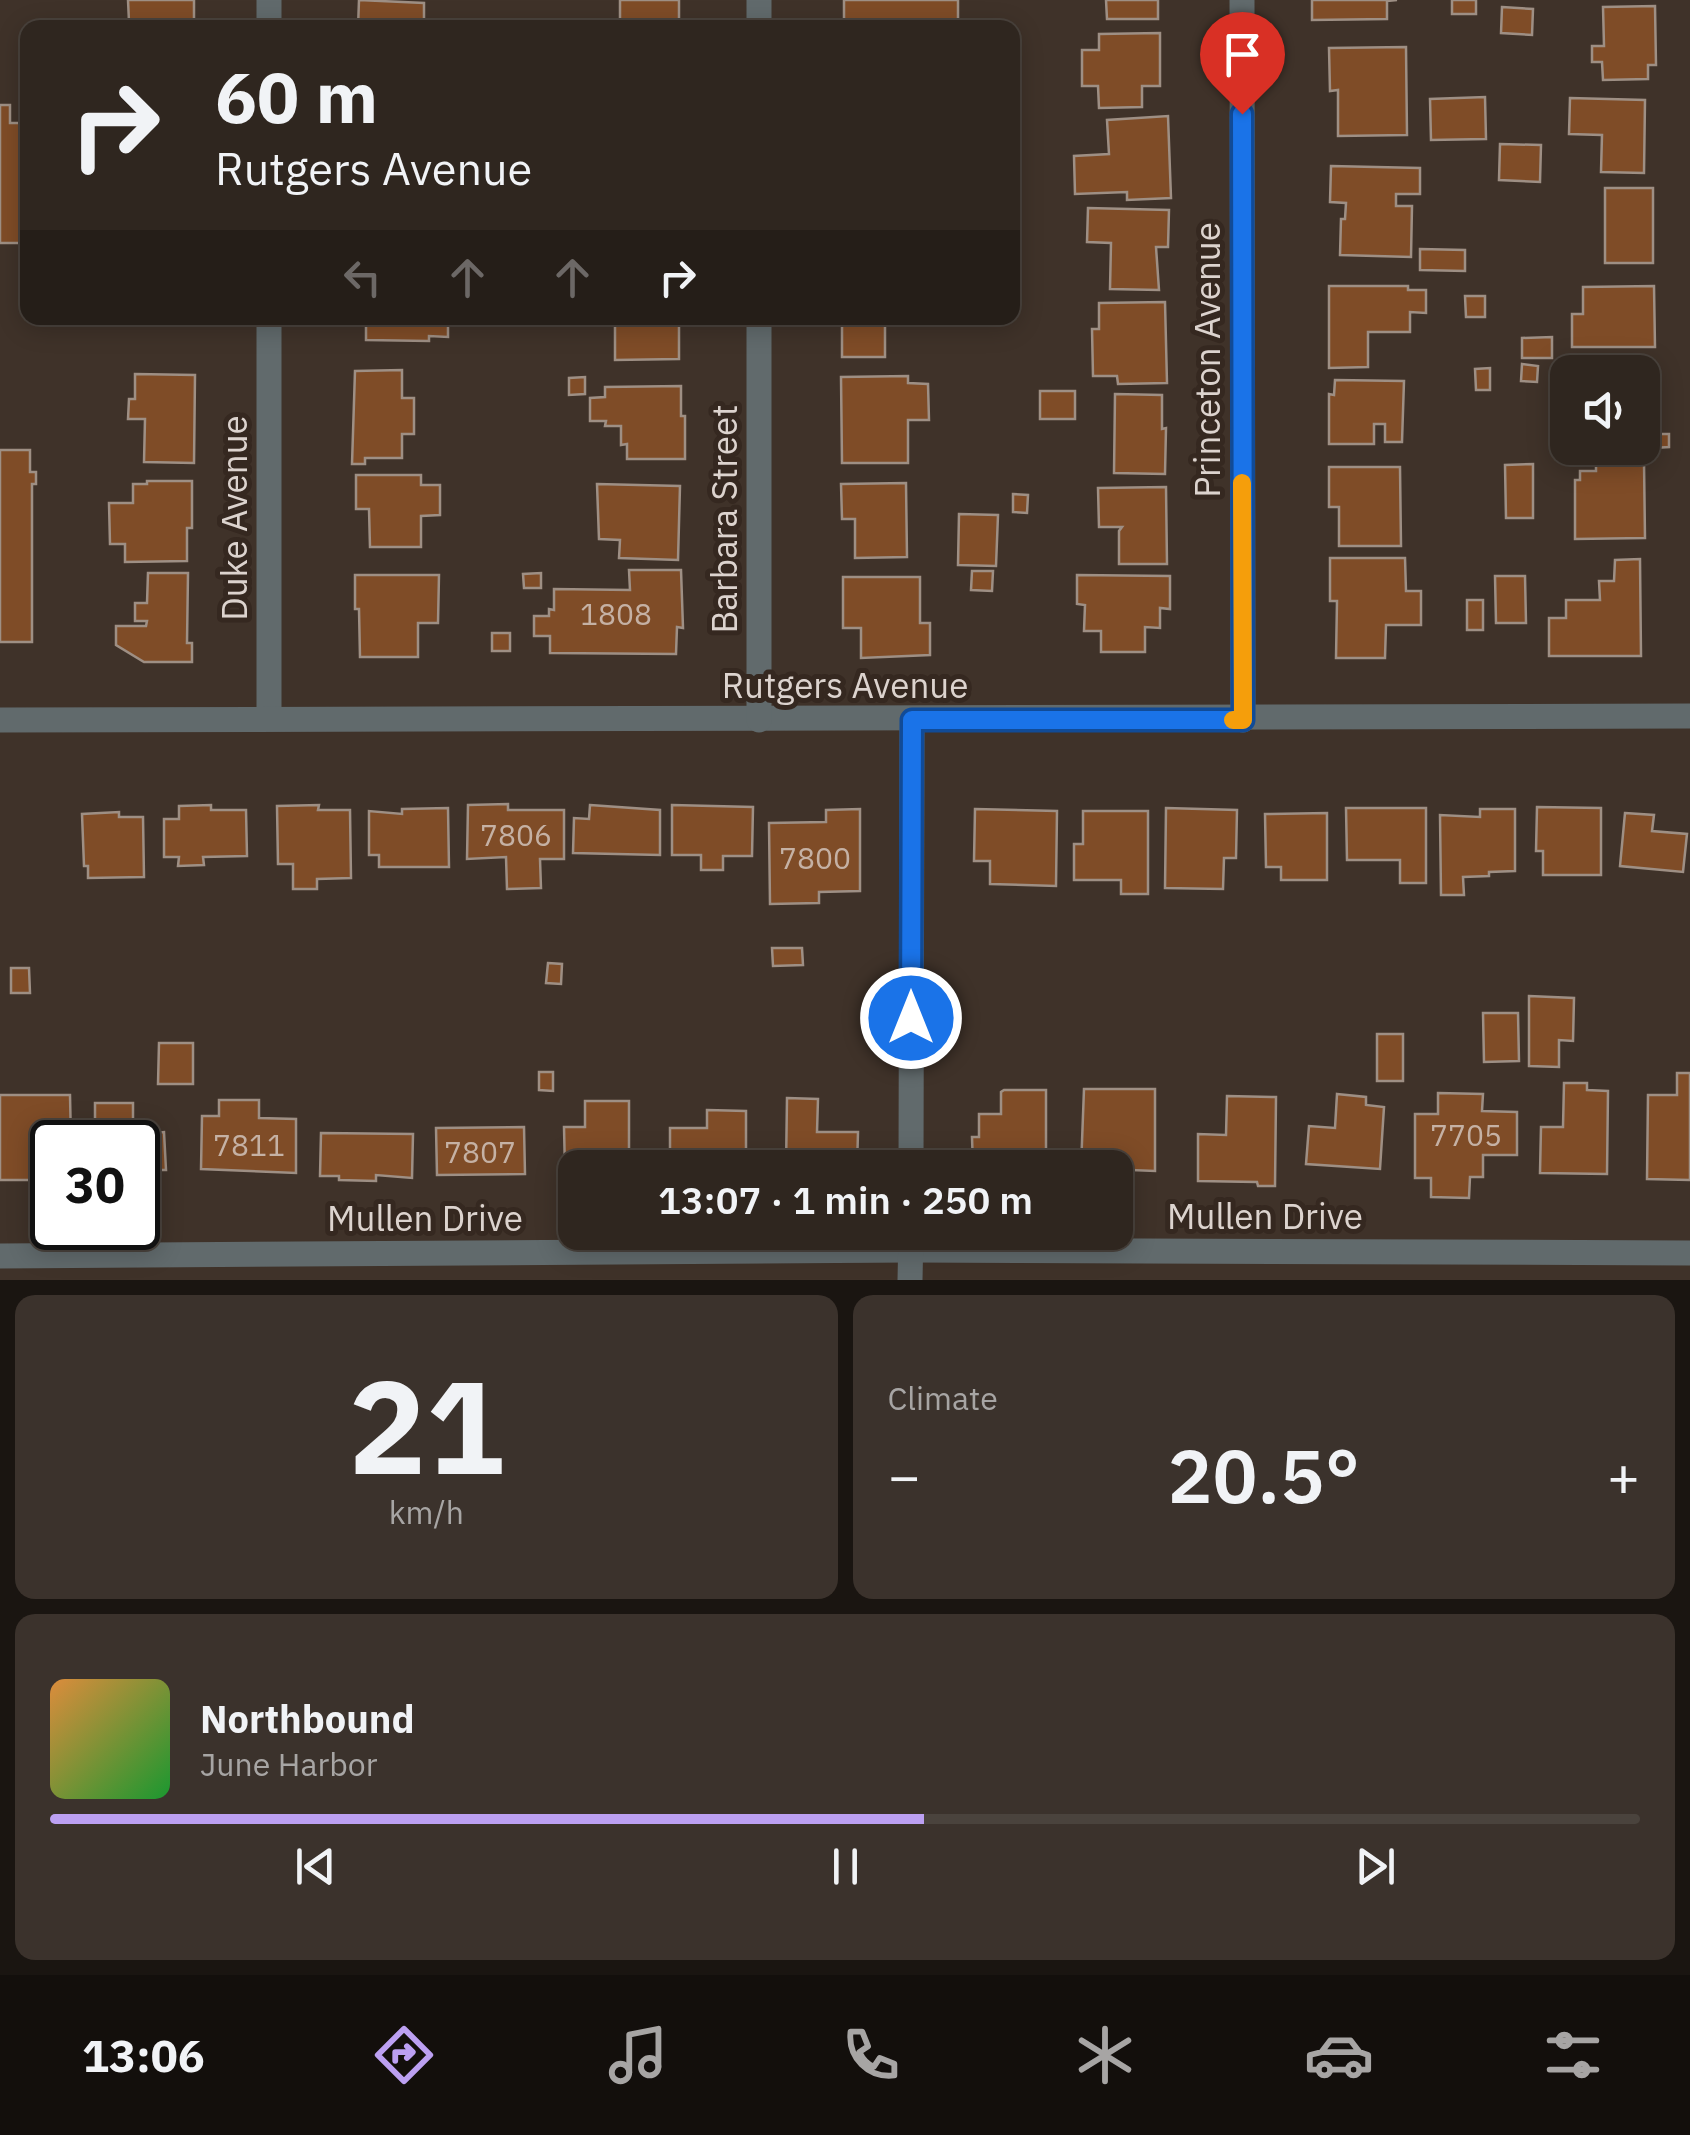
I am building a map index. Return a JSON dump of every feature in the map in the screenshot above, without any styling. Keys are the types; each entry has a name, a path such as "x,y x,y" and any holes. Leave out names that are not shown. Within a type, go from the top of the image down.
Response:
{"street":[{"name":"Princeton Avenue","path":"1242,0 1243,720"},
{"name":"Duke Avenue","path":"269,325 270,718"},
{"name":"Barbara Street","path":"759,325 759,720"},
{"name":"Rutgers Avenue","path":"0,720 1690,716"},
{"path":"911,1150 912,720"},
{"name":"Mullen Drive","path":"1133,1244 1690,1253"},
{"name":"Mullen Drive","path":"0,1256 558,1247"},
{"path":"910,1280 911,1250"}],"building":[{"path":"128,0 194,0 194,20 129,20"},
{"path":"359,0 424,3 424,20 358,20"},
{"path":"620,0 679,0 679,20 620,20"},
{"path":"844,0 958,0 958,20 844,20"},
{"path":"1106,0 1158,0 1158,19 1107,19"},
{"path":"1312,0 1397,0 1387,1 1387,19 1312,20"},
{"path":"1452,0 1476,0 1476,14 1452,14"},
{"path":"1655,6 1656,65 1648,65 1648,79 1603,80 1602,62 1592,62 1592,46 1604,46 1603,7"},
{"path":"1502,7 1533,9 1532,35 1501,33"},
{"path":"1160,33 1160,86 1142,86 1142,107 1099,108 1098,86 1082,86 1082,50 1099,50 1099,34"},
{"path":"1406,47 1407,135 1338,136 1338,90 1330,91 1329,48"},
{"path":"1485,97 1486,139 1431,140 1430,99"},
{"path":"1570,98 1645,100 1644,173 1601,172 1602,135 1569,134"},
{"path":"0,105 10,105 10,123 20,123 20,243 0,243"},
{"path":"1168,116 1171,198 1127,200 1127,192 1075,194 1074,156 1109,154 1107,120"},
{"path":"1500,144 1541,145 1540,182 1499,180"},
{"path":"1331,166 1420,168 1420,194 1396,194 1396,206 1412,206 1411,257 1340,255 1341,219 1345,219 1346,203 1330,202"},
{"path":"1605,188 1653,188 1653,263 1605,263"},
{"path":"1088,208 1169,210 1168,247 1156,247 1159,290 1110,289 1111,243 1087,242"},
{"path":"1420,249 1465,250 1465,271 1420,270"},
{"path":"1329,286 1408,286 1408,290 1426,290 1426,313 1410,312 1410,332 1368,332 1368,367 1329,368"},
{"path":"1654,286 1655,347 1572,347 1572,314 1583,314 1583,287"},
{"path":"1465,296 1485,296 1485,317 1466,317"},
{"path":"1165,302 1167,383 1118,384 1117,376 1093,376 1092,329 1099,329 1099,303"},
{"path":"366,325 448,325 448,337 429,336 429,341 366,340"},
{"path":"615,325 679,325 679,359 615,360"},
{"path":"842,325 885,325 885,357 842,357"},
{"path":"1552,337 1552,355 1522,358 1522,338"},
{"path":"1522,364 1538,366 1537,382 1521,381"},
{"path":"1490,368 1490,390 1476,390 1475,369"},
{"path":"402,370 402,398 414,398 414,434 402,434 402,458 365,458 365,464 352,464 355,371"},
{"path":"135,374 195,375 194,463 144,462 145,419 128,419 129,399 135,399"},
{"path":"908,376 908,383 928,384 929,420 908,420 908,463 842,463 841,377"},
{"path":"585,377 585,394 569,395 569,378"},
{"path":"1335,380 1404,381 1402,442 1385,442 1385,424 1374,424 1374,444 1329,444 1329,394 1334,395"},
{"path":"681,386 685,459 627,459 627,444 621,445 621,426 590,421 590,398 605,397 605,387"},
{"path":"1040,391 1075,391 1075,419 1040,419"},
{"path":"1115,394 1162,395 1165,474 1114,473"},
{"path":"1660,434 1669,434 1669,447 1660,448"},
{"path":"0,450 30,450 30,472 36,472 36,484 32,484 32,642 0,642"},
{"path":"1533,464 1533,518 1506,518 1505,465"},
{"path":"1596,465 1644,465 1645,538 1575,539 1575,480 1580,480 1580,471 1596,471"},
{"path":"1329,467 1400,467 1401,546 1339,546 1339,507 1329,507"},
{"path":"356,475 421,475 421,485 440,485 440,515 421,516 421,547 370,547 369,509 356,509"},
{"path":"192,481 187,561 125,562 125,544 110,544 109,503 133,503 133,484"},
{"path":"906,483 907,557 855,558 855,519 842,519 841,484"},
{"path":"597,484 680,486 678,560 619,558 620,540 599,539"},
{"path":"1166,487 1167,564 1119,564 1122,527 1099,527 1098,488"},
{"path":"1013,494 1028,495 1027,513 1013,512"},
{"path":"959,514 998,515 996,566 958,565"},
{"path":"1330,558 1405,558 1406,591 1421,591 1421,625 1386,625 1385,658 1336,658 1337,601 1330,601"},
{"path":"1640,559 1641,656 1549,656 1549,618 1566,618 1566,600 1600,600 1599,581 1614,581 1615,560"},
{"path":"629,570 681,570 683,628 677,627 676,654 550,653 550,636 534,636 534,616 549,616 549,609 554,610 554,589 630,590"},
{"path":"972,571 993,571 992,591 971,590"},
{"path":"148,573 188,573 187,643 192,643 192,662 144,662 116,645 116,626 146,626 147,621 135,621 135,603 147,603"},
{"path":"541,573 541,588 524,588 523,574"},
{"path":"355,575 439,575 438,623 418,623 418,657 360,657"},
{"path":"1077,575 1170,576 1170,609 1160,608 1160,628 1145,627 1145,652 1101,652 1101,631 1084,631 1085,605 1077,604"},
{"path":"1495,576 1525,576 1526,623 1496,623"},
{"path":"843,577 920,577 920,623 930,623 930,655 861,658 861,628 843,628"},
{"path":"1467,600 1483,600 1483,630 1467,630"},
{"path":"492,633 510,633 510,651 492,651"},
{"path":"508,804 508,810 564,810 564,859 540,859 541,888 507,889 506,857 467,859 468,805"},
{"path":"211,805 211,810 246,810 247,856 203,857 204,865 178,866 179,857 164,857 164,819 179,819 179,806"},
{"path":"319,805 318,810 350,810 351,878 317,879 317,889 293,889 293,864 278,864 277,806"},
{"path":"590,805 660,810 660,855 573,853 574,818 589,819"},
{"path":"672,805 753,807 752,856 723,856 723,870 701,870 701,855 672,855"},
{"path":"1537,807 1601,808 1601,875 1543,875 1543,851 1536,851"},
{"path":"448,808 449,867 379,867 379,855 369,855 369,811 402,814 402,809"},
{"path":"1166,808 1237,810 1236,858 1224,858 1223,889 1165,888"},
{"path":"1346,808 1426,808 1426,883 1400,883 1400,860 1347,860"},
{"path":"860,809 860,891 819,892 819,903 770,904 769,823 826,822 826,810"},
{"path":"975,809 1057,811 1056,886 990,884 990,861 974,861"},
{"path":"1480,809 1515,809 1515,871 1463,877 1464,895 1441,895 1440,815 1480,817"},
{"path":"1083,811 1148,811 1148,894 1121,894 1121,880 1074,880 1074,844 1083,844"},
{"path":"119,812 119,817 143,817 144,877 88,878 82,814"},
{"path":"1327,813 1327,880 1281,880 1281,867 1266,867 1265,814"},
{"path":"1625,813 1654,815 1652,831 1687,834 1683,872 1620,866"},
{"path":"772,948 802,948 803,965 773,966"},
{"path":"548,963 562,964 561,984 546,983"},
{"path":"11,968 29,968 30,993 11,993"},
{"path":"1529,996 1574,998 1573,1041 1559,1040 1559,1067 1529,1066"},
{"path":"1483,1013 1518,1013 1519,1061 1484,1062"},
{"path":"1377,1034 1403,1034 1403,1081 1377,1081"},
{"path":"159,1043 193,1043 193,1084 158,1084"},
{"path":"539,1072 553,1072 553,1091 539,1090"},
{"path":"1677,1073 1690,1073 1690,1180 1647,1179 1648,1095 1677,1095"},
{"path":"1564,1083 1587,1083 1587,1090 1608,1091 1607,1174 1540,1173 1541,1127 1563,1127"},
{"path":"1084,1089 1155,1089 1155,1171 1133,1170 1133,1150 1082,1150"},
{"path":"1046,1090 1046,1150 972,1150 972,1137 979,1137 979,1114 1001,1114 1001,1092"},
{"path":"1438,1093 1483,1094 1482,1111 1517,1112 1517,1155 1483,1155 1483,1177 1470,1177 1469,1198 1431,1197 1431,1178 1415,1178 1415,1114 1438,1114"},
{"path":"1337,1094 1366,1097 1366,1105 1384,1107 1380,1169 1306,1164 1309,1126 1335,1128"},
{"path":"0,1095 70,1095 71,1120 30,1120 30,1180 0,1180"},
{"path":"1227,1096 1276,1097 1275,1186 1198,1181 1198,1134 1226,1135"},
{"path":"787,1098 818,1099 817,1132 858,1132 858,1150 786,1150"},
{"path":"219,1100 259,1100 259,1118 296,1119 296,1173 201,1169 202,1116 219,1116"},
{"path":"585,1101 629,1101 629,1150 565,1150 564,1127 585,1127"},
{"path":"95,1103 133,1103 133,1120 95,1120"},
{"path":"707,1110 746,1111 746,1150 670,1150 670,1128 707,1128"},
{"path":"524,1127 525,1174 437,1175 436,1128"},
{"path":"160,1132 164,1132 166,1170 160,1170"},
{"path":"321,1133 413,1134 412,1178 376,1175 376,1181 320,1176"}],"slow traffic":[{"path":"1233,720 1243,720 1242,483"}],"route":[{"path":"911,1018 912,720 1243,720 1242,114"}]}
